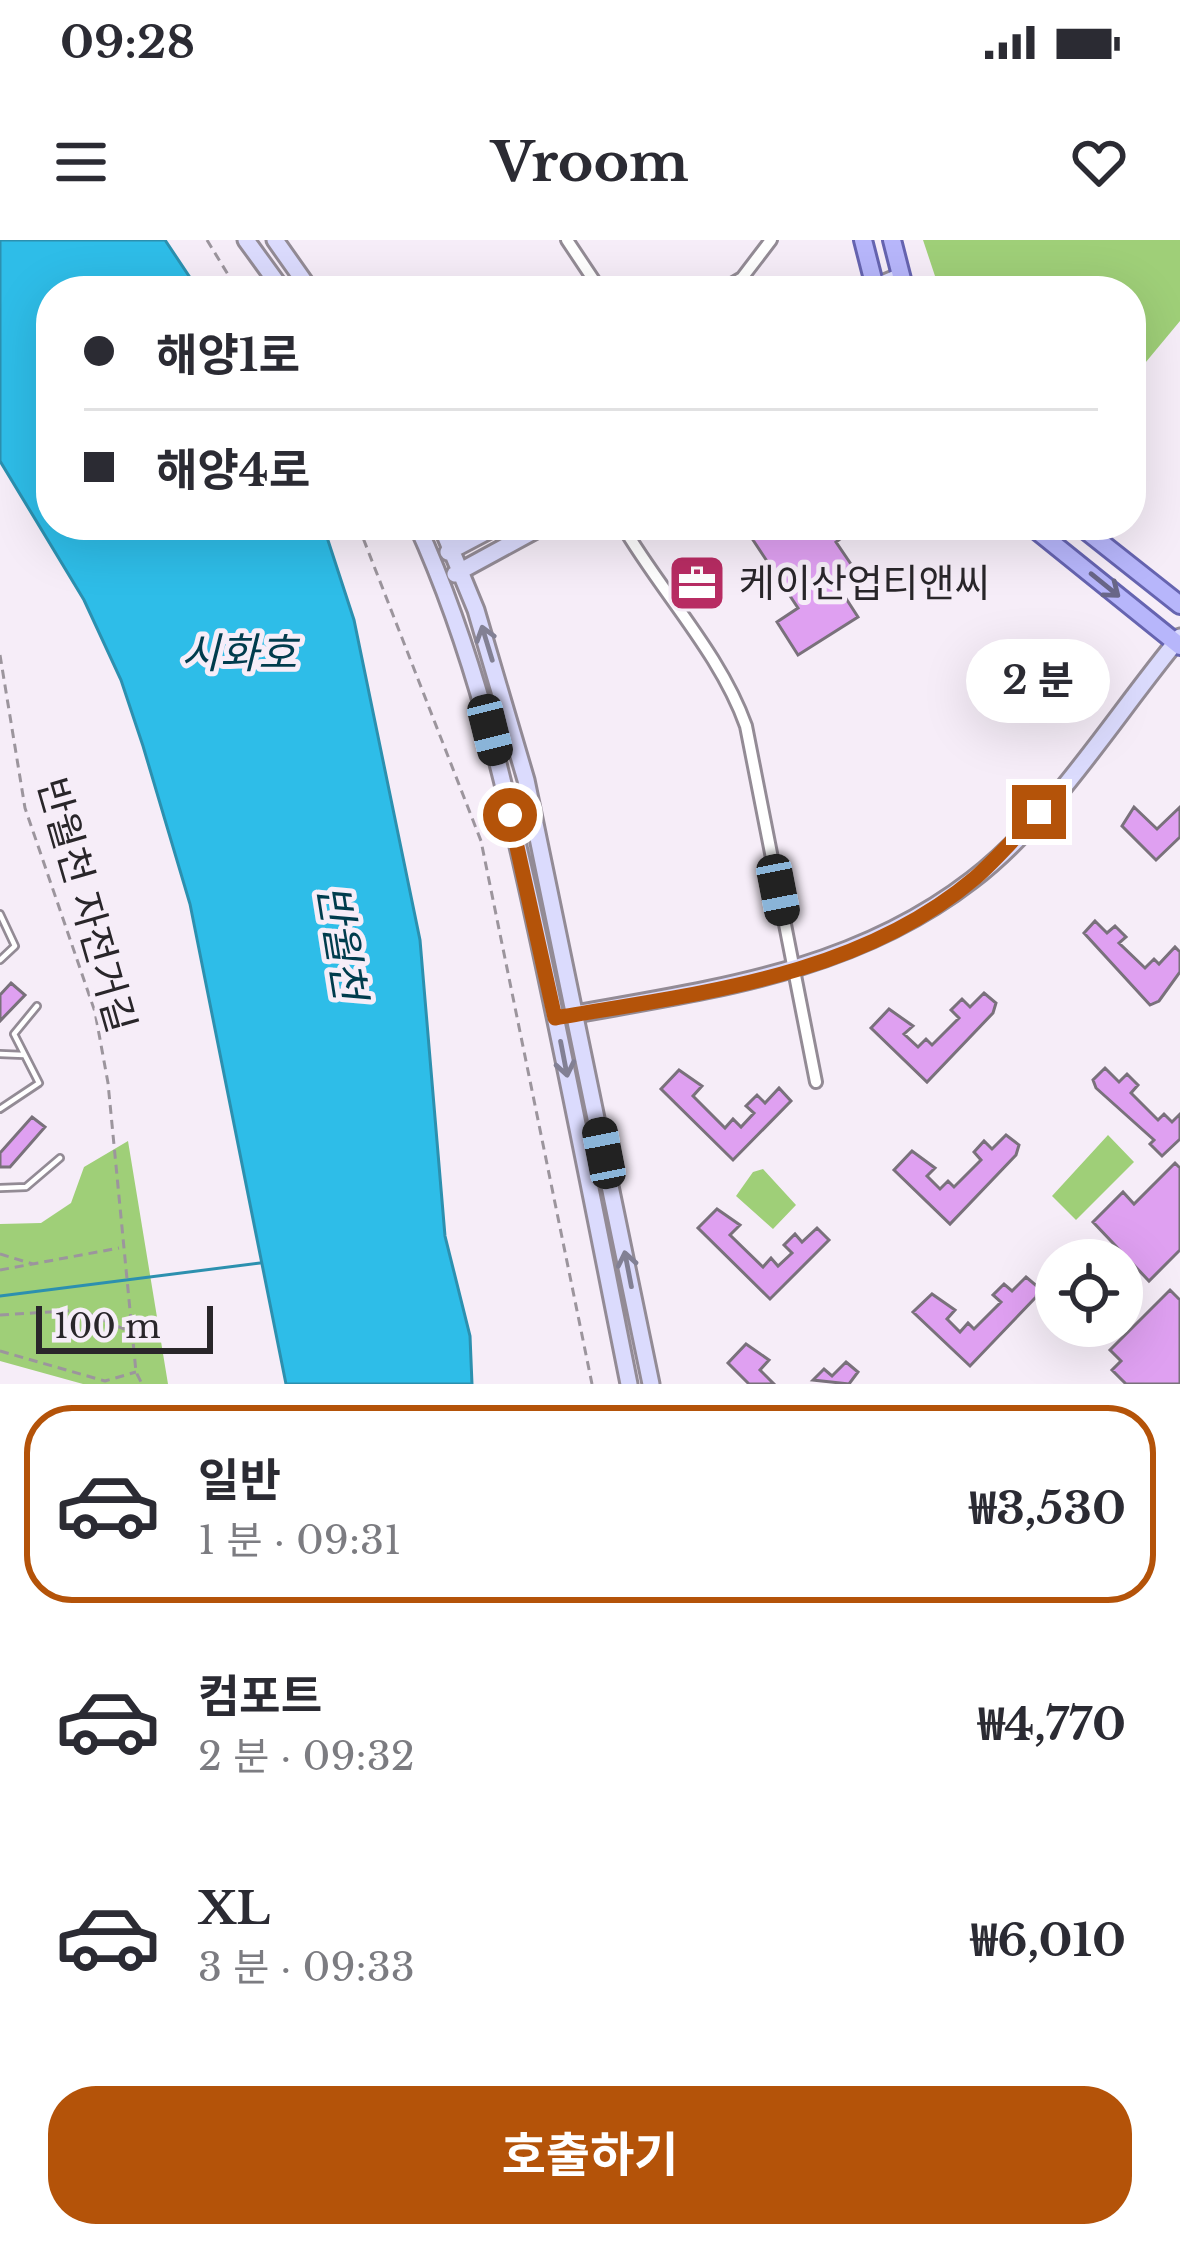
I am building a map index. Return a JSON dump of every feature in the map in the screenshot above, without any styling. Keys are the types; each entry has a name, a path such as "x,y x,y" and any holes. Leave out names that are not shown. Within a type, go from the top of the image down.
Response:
{"main road":[{"path":"863,240 869,276"},
{"path":"892,240 901,276"},
{"path":"1049,540 1178,642"},
{"path":"1098,540 1180,604"}],"street":[{"path":"246,240 272,276"},
{"path":"275,240 300,276"},
{"path":"568,240 591,276"},
{"path":"744,276 771,240"},
{"path":"424,540 442,579 490,730 555,1018 629,1384"},
{"path":"448,540 526,780 651,1384"},
{"path":"433,560 471,540"},
{"path":"442,579 518,540"},
{"path":"631,540 734,691 746,726 815,1082"},
{"path":"555,1018 794,973 888,935 975,878 1039,812 1178,642"}],"lane":[{"path":"0,914 15,946 0,959"},
{"path":"0,1109 39,1083 14,1034 37,1006"},
{"path":"0,1054 25,1055"},
{"path":"0,1188 26,1187 60,1158"}],"path":[{"path":"207,240 229,276"},
{"path":"364,540 481,841 592,1384"},
{"name":"반월천 자전거길","path":"0,655 25,808 95,1012 108,1083 136,1372 142,1384"},
{"path":"0,1270 121,1247"},
{"path":"0,1254 34,1264"},
{"path":"0,1315 80,1310 132,1332"},
{"path":"0,1351 105,1381 136,1372"}],"green space":[{"path":"923,240 1180,240 1180,321 1146,362 1146,276 935,276"},
{"path":"1108,1135 1134,1162 1076,1220 1052,1196"},
{"path":"128,1141 168,1384 83,1384 0,1361 0,1224 41,1223 71,1203 84,1167"},
{"path":"763,1169 796,1205 773,1229 736,1196 753,1172"}],"water":[{"name":"시화호","path":"0,240 165,240 189,276 36,276 36,521 0,461"},
{"name":"시화호","path":"48,540 328,540 354,620 420,940 445,1236 470,1336 472,1384 286,1384 190,904 121,680 84,600"}],"building":[{"path":"753,540 839,540 855,570 836,583 858,617 798,655 777,622 798,608"},
{"path":"1134,807 1157,829 1180,807 1180,837 1156,860 1122,826"},
{"path":"1095,921 1107,933 1115,926 1126,937 1119,943 1145,968 1154,959 1159,964 1175,947 1180,952 1180,972 1159,1001 1150,1005 1084,933"},
{"path":"11,983 25,995 0,1021 0,995"},
{"path":"984,993 996,1003 993,1013 927,1082 871,1028 889,1009 913,1026 904,1034 918,1047 926,1039 932,1045 959,1018 951,1010 962,999 970,1007"},
{"path":"1105,1068 1119,1082 1127,1074 1138,1085 1131,1093 1158,1120 1164,1114 1172,1122 1180,1114 1180,1139 1162,1156 1150,1144 1154,1140 1096,1088 1093,1080"},
{"path":"679,1070 702,1086 693,1096 725,1128 733,1119 741,1127 754,1113 746,1106 757,1095 765,1103 779,1088 791,1101 733,1160 661,1089"},
{"path":"32,1117 45,1127 10,1167 0,1167 0,1153"},
{"path":"1006,1135 1019,1145 1016,1155 950,1224 894,1170 912,1151 935,1168 927,1176 940,1189 948,1181 954,1187 981,1160 974,1152 984,1141 992,1149"},
{"path":"1175,1163 1180,1168 1180,1250 1149,1281 1143,1275 1143,1239 1109,1239 1093,1222 1123,1192 1134,1204"},
{"path":"717,1209 740,1225 730,1235 763,1267 771,1258 778,1266 792,1253 784,1245 795,1234 802,1242 817,1228 829,1240 770,1299 698,1228"},
{"path":"1026,1277 1035,1284 1035,1298 970,1366 913,1312 932,1294 955,1310 947,1319 960,1332 968,1323 974,1329 1001,1302 993,1295 1004,1284 1012,1291"},
{"path":"1170,1290 1180,1300 1180,1384 1126,1384 1112,1370 1121,1361 1110,1350 1113,1347 1143,1347 1143,1317"},
{"path":"746,1344 769,1360 760,1370 774,1384 749,1384 728,1363"},
{"path":"846,1362 858,1372 849,1384 813,1380 824,1369 832,1376"}],"waterway":[{"path":"0,1296 260,1263"}],"place":[{"name":"케이산업티앤씨","path":"697,583"}],"route":[{"path":"510,815 555,1018 758,982 794,973 888,935 975,878 1039,812"}],"water label":[{"name":"반월천","path":"342,942"}]}
